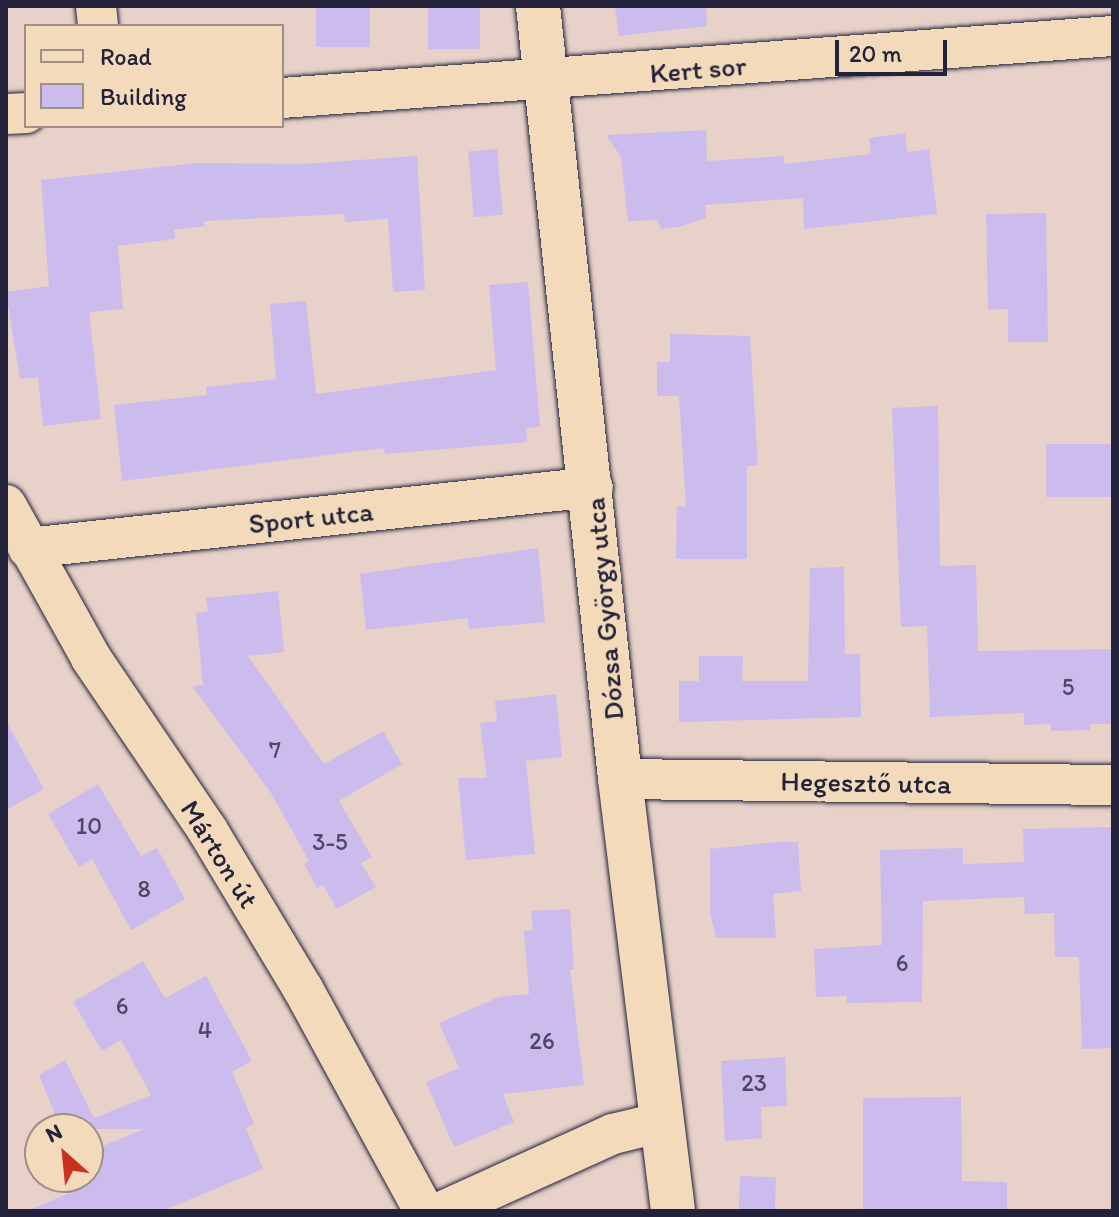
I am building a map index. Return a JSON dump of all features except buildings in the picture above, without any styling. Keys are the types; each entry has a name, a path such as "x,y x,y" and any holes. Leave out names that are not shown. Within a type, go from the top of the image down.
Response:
{"street":[{"name":"Dózsa György utca","path":"538,6 544,81 593,487 620,779 658,1123 673,1211"},
{"name":"Kert sor","path":"284,98 544,81 1113,36"},
{"name":"Sport utca","path":"28,548 593,487"},
{"name":"Márton út","path":"6,505 91,658 208,831 303,989 424,1211"},
{"name":"Hegesztő utca","path":"620,779 1113,785"},
{"path":"443,1211 613,1134 658,1123"}]}
